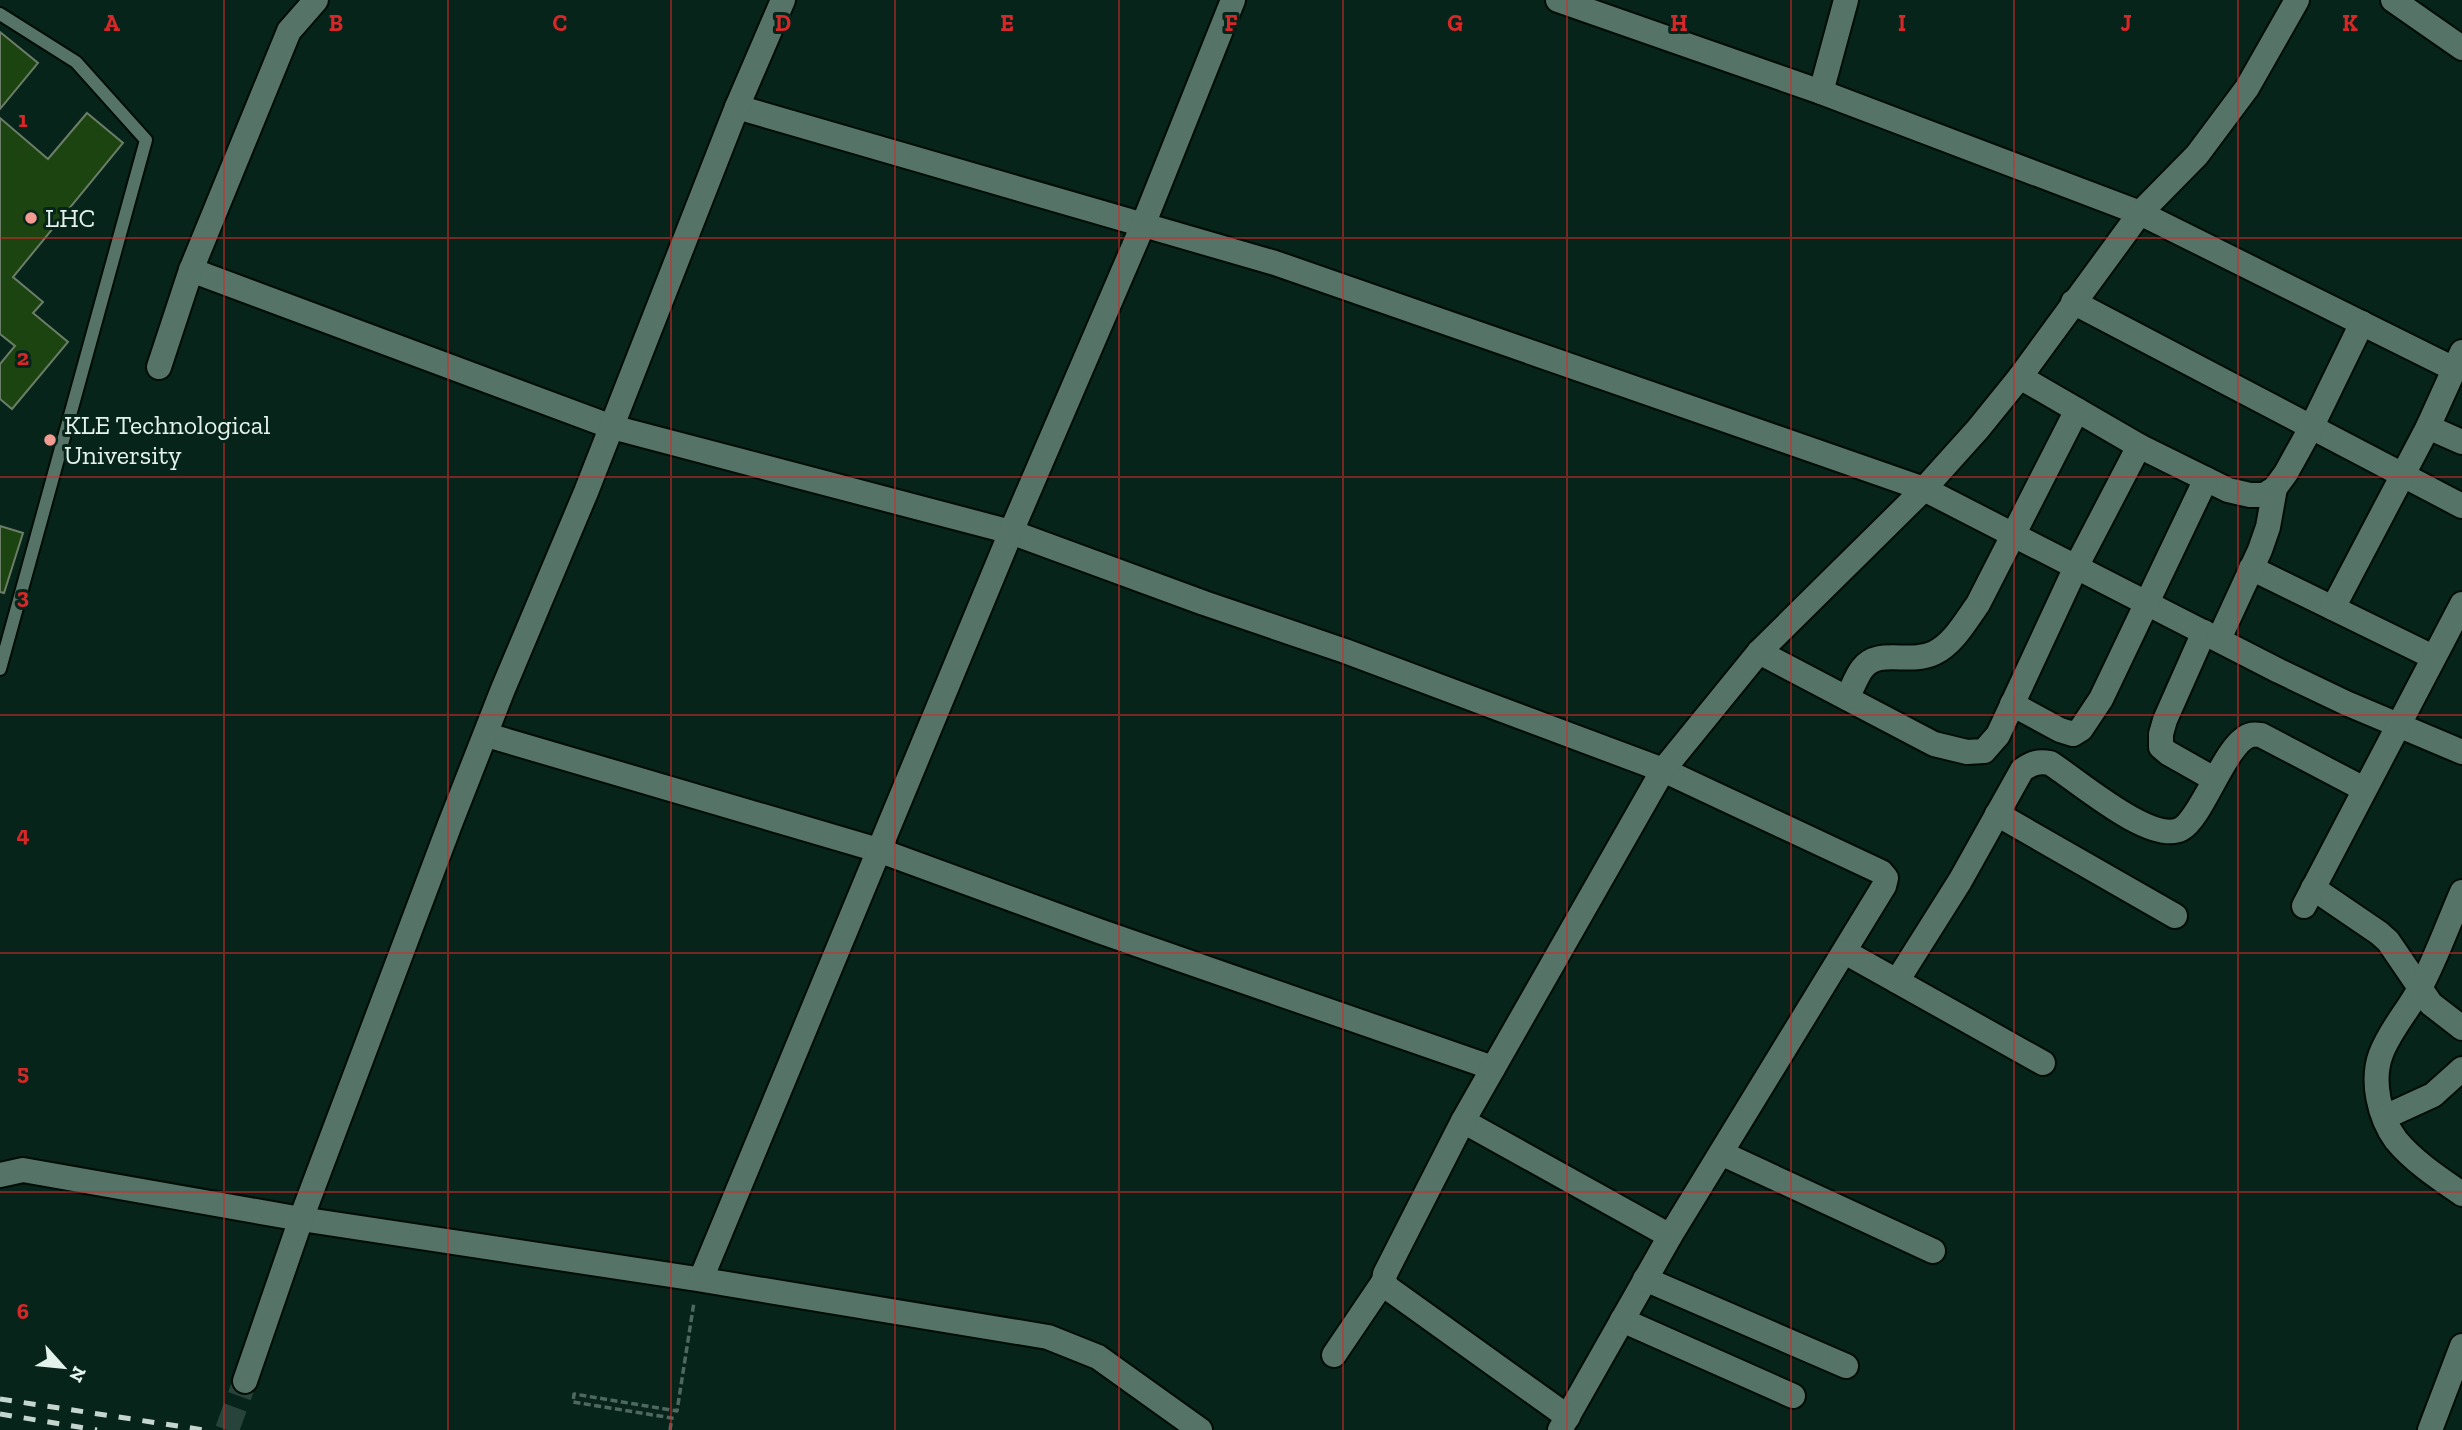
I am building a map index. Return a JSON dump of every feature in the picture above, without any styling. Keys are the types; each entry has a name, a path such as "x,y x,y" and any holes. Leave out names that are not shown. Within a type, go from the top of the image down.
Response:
{"street":[{"path":"159,367 191,270 289,31 316,0"},
{"path":"245,1381 301,1219 445,837 503,689 612,427 737,107 783,0"},
{"path":"699,1279 1011,532 1143,225 1233,0"},
{"path":"1558,0 1821,92 2140,213 2362,323 2458,360 2428,427 2333,608"},
{"path":"1821,92 1846,0"},
{"path":"1334,1355 1384,1281 1385,1273 1463,1121 1663,770 1759,652 1924,489 1978,429 2020,377 2140,213 2197,155 2247,88 2297,0"},
{"path":"2393,0 2462,48"},
{"path":"737,107 1275,263 1924,489 2290,676 2462,752"},
{"path":"191,270 612,427 1011,532 1203,603 1345,651 1663,770 1881,872 1886,882 1670,1236 1564,1423 1388,1288 1384,1281"},
{"path":"2073,302 2462,506"},
{"path":"2214,779 2168,754 2161,747 2161,734 2173,697 2252,568 2267,527 2275,488 2312,426 2362,323"},
{"path":"2020,377 2139,446 2228,490 2264,495 2275,488"},
{"path":"1847,698 1861,670 1870,660 1886,657 1915,659 1933,653 1944,646 1978,604 2077,410"},
{"path":"2428,427 2462,442"},
{"path":"1759,652 1934,744 1966,752 1984,751 1998,735 2076,568 2139,446"},
{"path":"2012,704 2060,730 2073,734 2081,730 2101,699 2206,479"},
{"path":"2252,568 2433,657"},
{"path":"2462,604 2308,897 2379,933 2439,1011 2462,1028"},
{"path":"1897,981 1960,881 2022,770 2031,764 2050,763 2136,821 2170,832 2181,829 2189,822 2240,742 2251,735 2262,736 2364,789"},
{"path":"486,736 878,850 1099,931 1493,1068"},
{"path":"1997,814 2175,916"},
{"path":"2462,892 2420,989 2390,1035 2377,1070 2377,1092 2395,1139 2439,1178 2462,1194"},
{"path":"1845,952 2043,1063"},
{"path":"2385,1117 2433,1095 2462,1069"},
{"path":"1463,1121 1670,1236"},
{"path":"1721,1153 1933,1251"},
{"path":"0,1175 23,1170 301,1219 699,1279 1048,1338 1098,1357 1200,1430"},
{"path":"1645,1279 1846,1366"},
{"path":"1622,1320 1793,1396"},
{"path":"2430,1430 2462,1346"}],"lane":[{"path":"0,14 76,62 146,140 0,669"}],"path":[{"path":"670,1430 672,1418 573,1402 574,1394 677,1411 699,1279"}],"building":[{"path":"0,32 38,63 0,109"},
{"name":"LHC","path":"87,113 123,143 13,277 43,302 33,313 68,342 12,409 0,399 0,364 15,346 0,334 0,118 48,159"},
{"path":"0,526 23,533 4,593 0,592"}],"tunnel":[{"path":"227,1430 245,1381"}],"railway":[{"path":"0,1399 204,1430"},
{"path":"0,1414 97,1430"}],"place":[{"name":"LHC","path":"31,218"},
{"name":"KLE Technological University","path":"50,440"}]}
